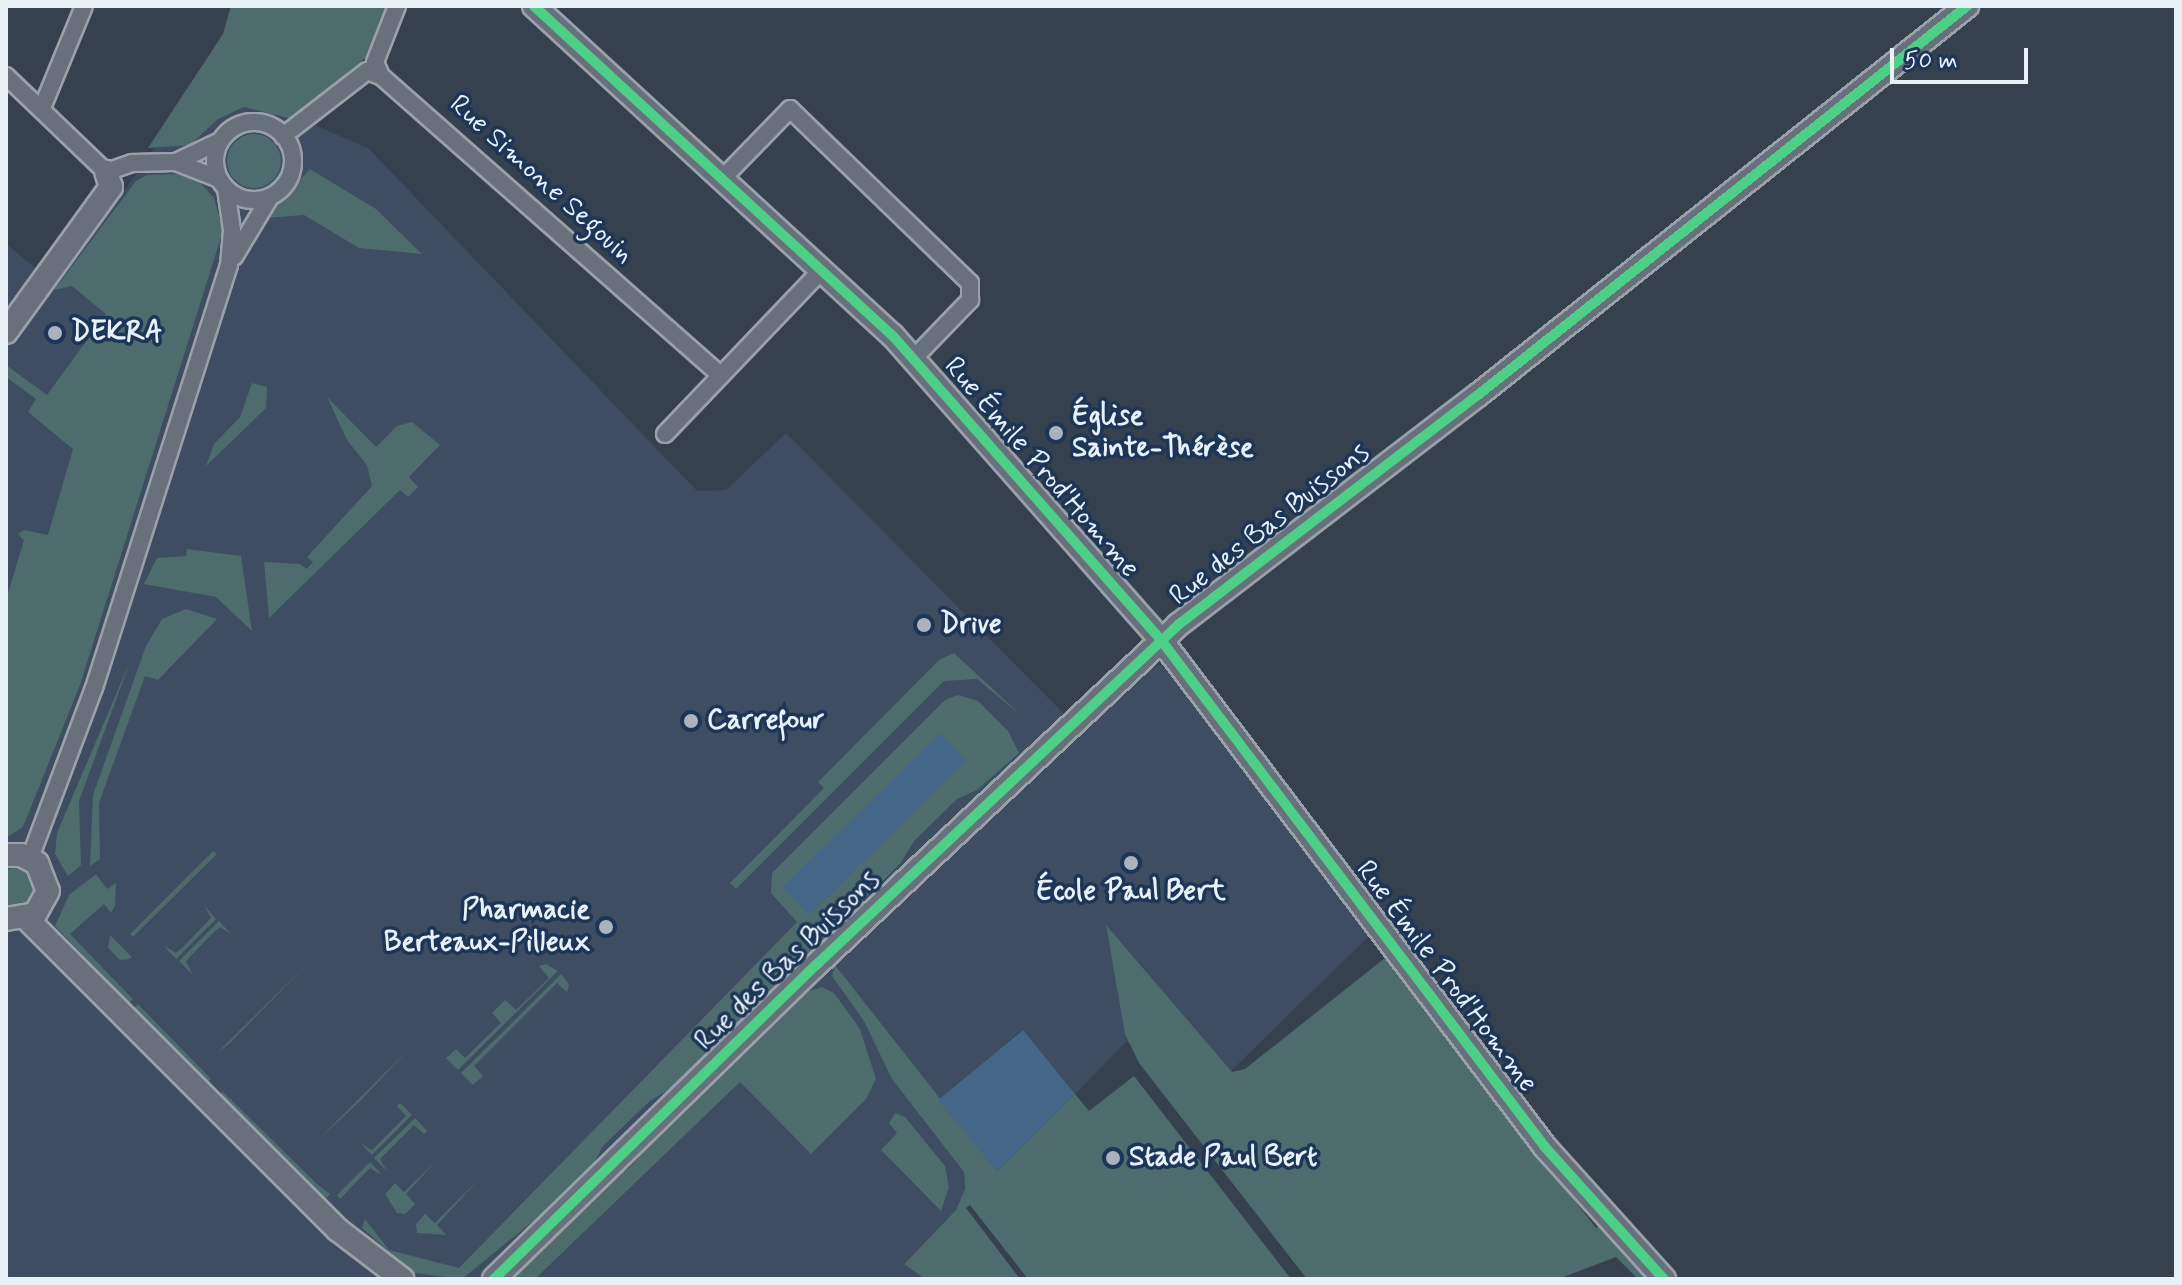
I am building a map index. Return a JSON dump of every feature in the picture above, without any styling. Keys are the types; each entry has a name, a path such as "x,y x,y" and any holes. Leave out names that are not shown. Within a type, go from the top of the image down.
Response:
{"street":[{"path":"42,108 84,6"},
{"path":"381,76 375,62 397,6"},
{"name":"Rue Émile Prod'Homme","path":"534,6 913,359 1161,640 1545,1147 1664,1279"},
{"name":"Rue des Bas Buissons","path":"484,1279 500,1272 1161,640 1967,6"},
{"path":"283,136 367,71 381,76"},
{"path":"6,76 106,172 111,187 6,332"},
{"name":"Rue Simone Segouin","path":"381,76 721,376"},
{"path":"721,180 790,109 970,283 970,300 913,359"},
{"path":"106,172 132,163 176,162 220,141 248,122 268,125 283,136 292,155 291,173 270,197 229,265"},
{"path":"30,858 94,688 229,265 232,230 215,164 220,141"},
{"path":"176,162 250,200 270,197"},
{"path":"665,434 821,271"},
{"path":"6,855 30,858 45,874 48,891 42,906 16,919 338,1230 379,1279"},
{"path":"338,1230 402,1279"}],"shaded area":[{"path":"204,78 368,148 697,491 726,490 786,433 1067,717 820,949 835,965 1156,665 1166,667 1370,935 1188,1113 1127,1041 1075,1094 1022,1030 938,1100 946,1144 964,1172 965,1189 956,1210 904,1263 925,1279 6,1279 6,244 57,286"},
{"path":"940,733 966,761 809,915 783,887"},
{"path":"1023,1030 1075,1094 997,1171 938,1100"}],"green space":[{"path":"231,6 388,6 369,55 292,119 244,107 218,119 190,145 148,148 223,34"},
{"path":"254,134 273,142 281,161 273,180 254,188 235,180 227,161 235,142"},
{"path":"310,169 376,209 422,254 359,248 304,215 265,218"},
{"path":"180,174 196,178 214,198 223,231 80,685 23,827 6,838 6,600 24,540 18,534 24,530 48,535 73,449 28,412 36,399 6,377 6,365 47,395 106,314 72,286 54,290 136,181 147,175"},
{"path":"252,383 267,387 266,408 206,466 214,444 240,417"},
{"path":"327,397 376,447 397,426 412,422 440,445 409,477 418,487 408,497 400,490 269,618 264,562 300,564 307,569 313,562 307,557 372,486 367,465 347,440"},
{"path":"187,549 241,556 252,631 216,597 144,584 157,558 186,556"},
{"path":"186,609 217,619 158,680 145,676 99,803 100,859 90,866 93,795 146,646 162,619"},
{"path":"954,653 1023,717 977,679 944,681 736,889 730,883 824,788 818,782 939,660"},
{"path":"131,659 79,801 81,865 68,876 55,854 57,833"},
{"path":"958,695 978,701 1008,731 1019,753 977,790 957,799 914,841 900,864 670,1089 651,1100 603,1146 592,1167 542,1214 462,1279 414,1273 362,1228 365,1219 389,1250 459,1268 797,922 771,893 772,873 945,700"},
{"path":"213,851 217,854 133,937 130,934"},
{"path":"15,867 29,873 36,887 30,901 14,908 6,905 6,870"},
{"path":"96,874 107,889 116,883 115,906 111,913 104,904 70,934 133,999 129,1003 55,926 69,895"},
{"path":"205,906 216,919 176,959 164,946 176,953 183,947 211,918"},
{"path":"219,921 231,934 220,927 212,934 186,961 192,974 179,961"},
{"path":"1106,925 1232,1072 1245,1069 1385,958 1596,1228 1601,1225 1657,1279 1638,1279 1616,1257 1558,1279 1307,1279 1139,1063 1125,1034"},
{"path":"110,935 132,957 130,959 120,960 108,948"},
{"path":"317,954 230,1043 217,1053 313,958"},
{"path":"546,964 558,971 458,1070 446,1058 456,1049 465,1058 501,1023 492,1013 505,1000 516,1010 549,978 539,966"},
{"name":"Stade Paul Bert","path":"835,965 997,1171 1075,1094 1089,1111 1134,1076 1291,1279 1028,1279 970,1205 966,1208 1020,1279 925,1279 904,1264 956,1210 965,1189 964,1172 892,1079 864,1021 832,976"},
{"path":"561,974 569,984 567,992 557,983 474,1066 483,1076 473,1085 461,1073"},
{"path":"822,987 834,993 860,1029 876,1079 866,1099 811,1154 740,1082 535,1279 506,1279 607,1181 629,1168 682,1107 800,994"},
{"path":"138,1004 211,1079 206,1083 131,1011"},
{"path":"411,1047 360,1101 316,1142"},
{"path":"222,1091 330,1194 323,1201 220,1098"},
{"path":"400,1103 412,1115 372,1155 360,1143 372,1150 406,1116 397,1106"},
{"path":"895,1113 905,1117 945,1166 949,1187 941,1211 881,1150 897,1133 889,1123"},
{"path":"415,1118 427,1131 424,1134 414,1125 380,1159 387,1171 374,1158"},
{"path":"370,1162 382,1175 370,1168 340,1199 337,1195"},
{"path":"434,1163 406,1194 415,1204 405,1214 397,1213 385,1194 395,1183 404,1192"},
{"path":"479,1179 437,1225 446,1235 417,1233 416,1224 425,1214 435,1223"}],"cycle path":[{"path":"534,6 893,336 1161,640 1545,1147 1664,1279"},
{"path":"494,1279 815,966 1178,625 1478,395 1967,6"}],"place":[{"name":"DEKRA","path":"55,333"},
{"name":"Église Sainte-Thérèse","path":"1056,433"},
{"name":"Drive","path":"924,625"},
{"name":"Carrefour","path":"691,721"},
{"name":"École Paul Bert","path":"1131,863"},
{"name":"Pharmacie Berteaux-Pilleux","path":"606,927"},
{"name":"Stade Paul Bert","path":"1113,1158"}]}
